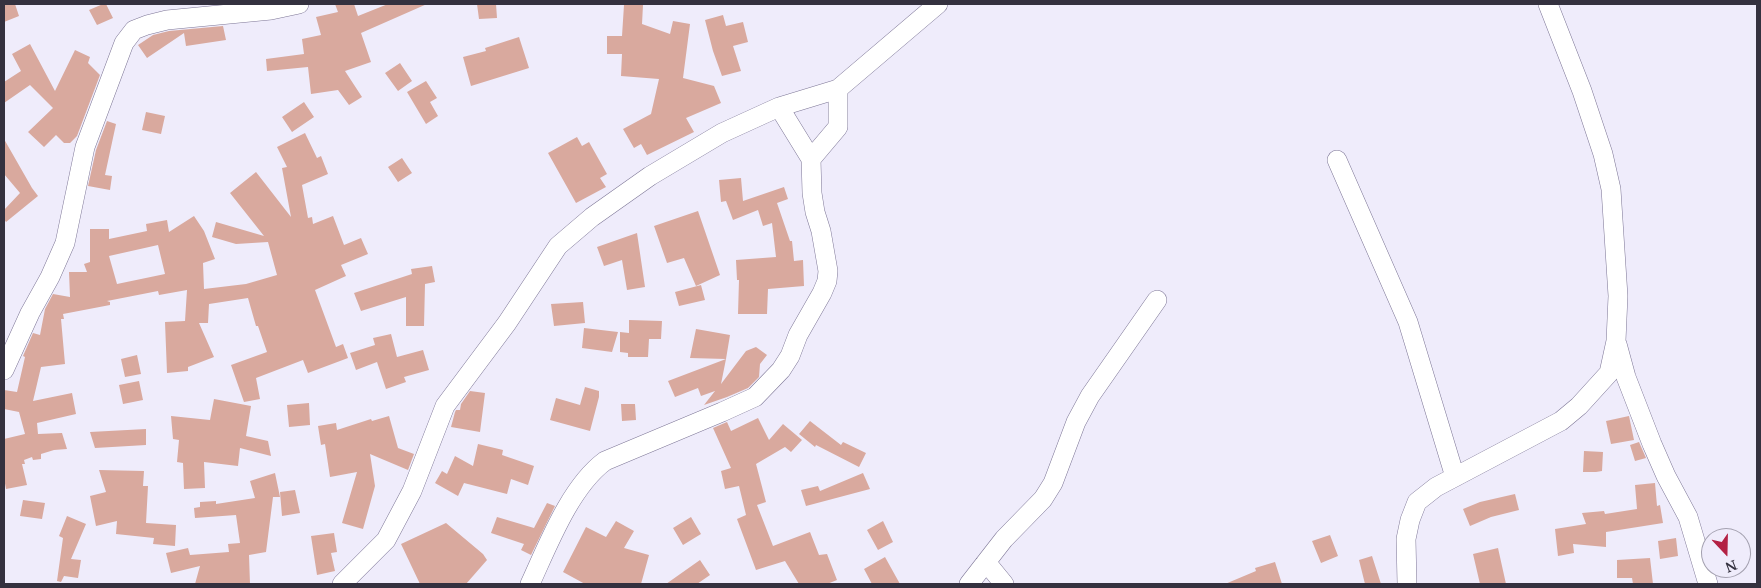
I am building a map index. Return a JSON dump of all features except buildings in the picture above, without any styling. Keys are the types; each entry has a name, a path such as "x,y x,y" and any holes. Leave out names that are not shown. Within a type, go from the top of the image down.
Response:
{"street":[{"path":"4,370 65,244 85,147 124,43 129,36 134,30 167,20 271,10 299,4"},
{"path":"342,584 386,540 412,491 444,406 507,323 558,246 592,218 650,176 722,132 779,107 838,89 938,4"},
{"path":"1407,584 1406,539 1410,520 1417,502 1436,487 1561,421 1609,373 1616,341 1618,296 1611,189 1603,154 1582,91 1548,4"},
{"path":"811,159 838,127 838,89"},
{"path":"530,584 560,519 595,468 606,461 755,397 781,370 827,282 828,271 812,193 811,159 779,107"},
{"path":"1337,160 1408,322 1455,477"},
{"path":"969,584 1004,539 1043,499 1054,482 1076,422 1090,396 1157,300"},
{"path":"1616,341 1626,377 1652,444 1666,476 1688,517 1708,584"},
{"path":"986,562 1004,584"}]}
